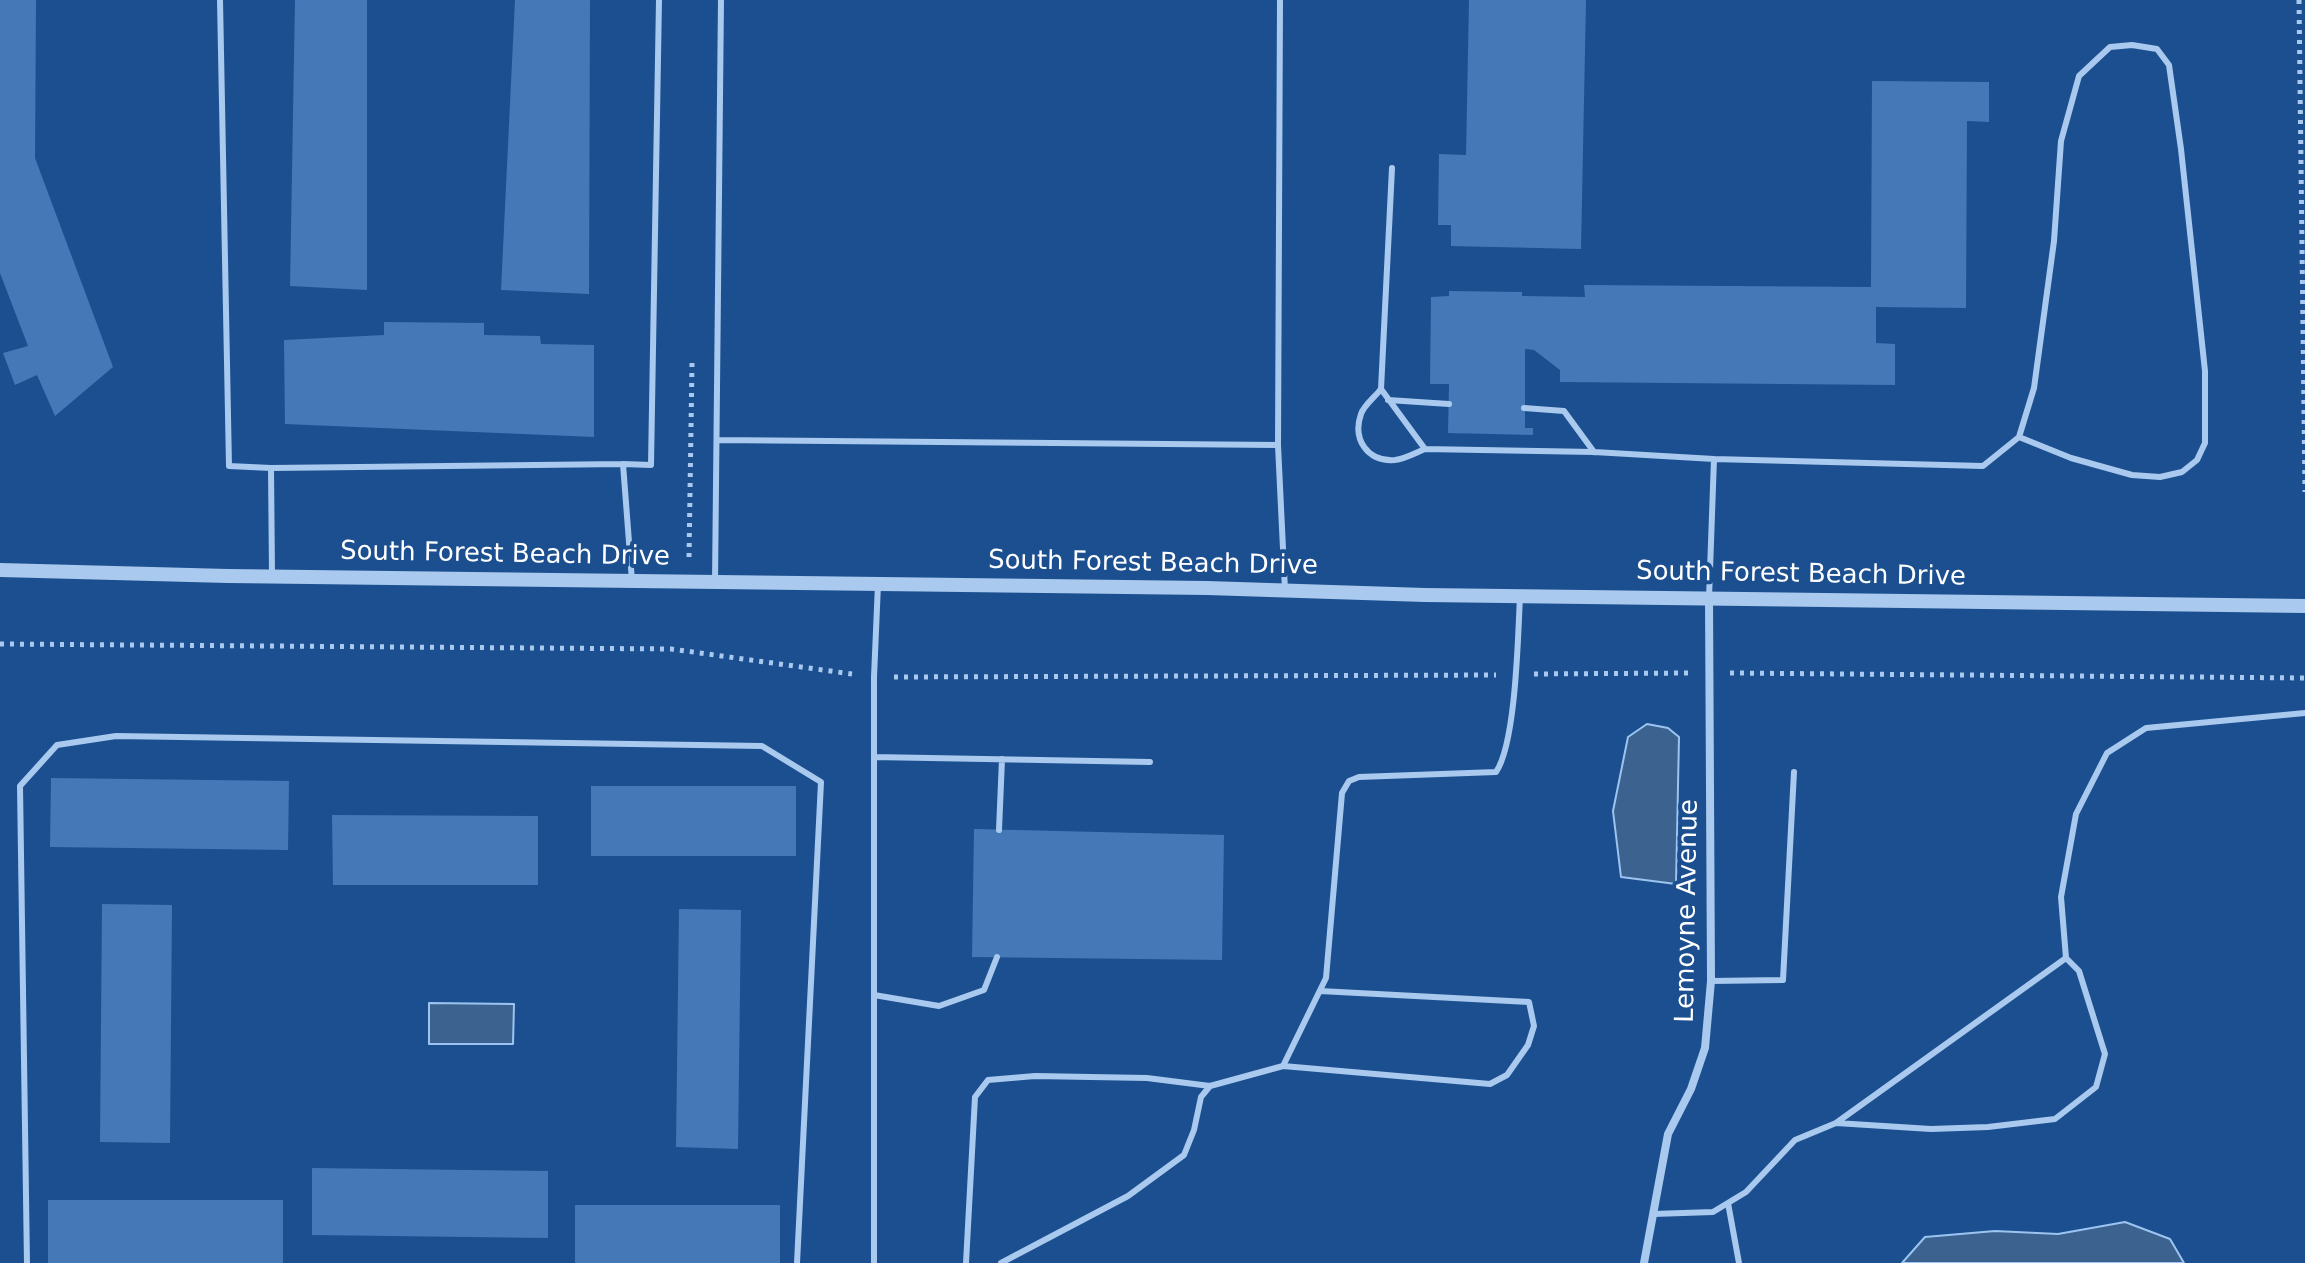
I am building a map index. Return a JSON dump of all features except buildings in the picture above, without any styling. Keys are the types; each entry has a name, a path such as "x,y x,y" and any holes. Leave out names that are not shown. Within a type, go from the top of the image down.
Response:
{"street":[{"name":"South Forest Beach Drive","path":"0,570 272,577 2305,606"},
{"name":"Lemoyne Avenue","path":"1644,1263 1668,1134 1691,1089 1705,1048 1711,981 1709,598"}],"lane":[{"path":"220,0 229,466 271,468 651,465 659,0"},
{"path":"715,582 721,0"},
{"path":"1280,0 1278,445 1285,590"},
{"path":"1381,389 1361,412 1358,433 1364,450 1379,460 1399,460 1425,449 1983,466 2019,437 2034,388 2054,241 2061,141 2079,76 2110,47 2132,45 2157,49 2169,65 2181,149 2205,371 2205,443 2197,460 2182,472 2160,477 2132,475 2071,458 2019,437"},
{"path":"1392,168 1381,389 1425,449"},
{"path":"1388,400 1449,404"},
{"path":"1524,408 1564,411 1594,452"},
{"path":"717,440 1278,445"},
{"path":"1709,598 1714,459"},
{"path":"623,464 632,581"},
{"path":"271,468 272,577"},
{"path":"874,1263 874,677 878,584"},
{"path":"1283,1066 1326,978 1342,793 1349,781 1359,777 1496,772 1505,760 1520,596"},
{"path":"1836,1123 1931,1129 1988,1127 2055,1119 2096,1087 2105,1054 2079,971 2066,958 2061,897 2076,814 2107,753 2146,728 2305,713"},
{"path":"27,1263 20,786 57,745 116,736 762,746 821,782 797,1263"},
{"path":"874,757 1150,762"},
{"path":"999,830 1002,759"},
{"path":"1711,981 1783,980 1794,772"},
{"path":"874,995 939,1006 984,990 997,957"},
{"path":"1653,1214 1713,1212 1746,1192 1795,1140 1836,1123 2066,958"},
{"path":"966,1263 975,1097 988,1080 1035,1076 1147,1078 1210,1086 1283,1066 1490,1084 1507,1075 1528,1045 1534,1026 1529,1002 1320,991"},
{"path":"1001,1263 1128,1196 1184,1155 1194,1130 1201,1097 1210,1086"},
{"path":"1728,1203 1739,1263"}],"path":[{"path":"2299,0 2305,492"},
{"path":"0,644 671,649 874,677 1709,673 2305,678"}],"water":[{"path":"1647,724 1668,728 1679,737 1676,884 1621,877 1613,811 1628,737"},
{"path":"429,1003 514,1004 513,1044 429,1044"},
{"path":"2125,1222 2170,1239 2184,1263 1902,1263 1925,1237 1995,1231 2058,1234"}]}
